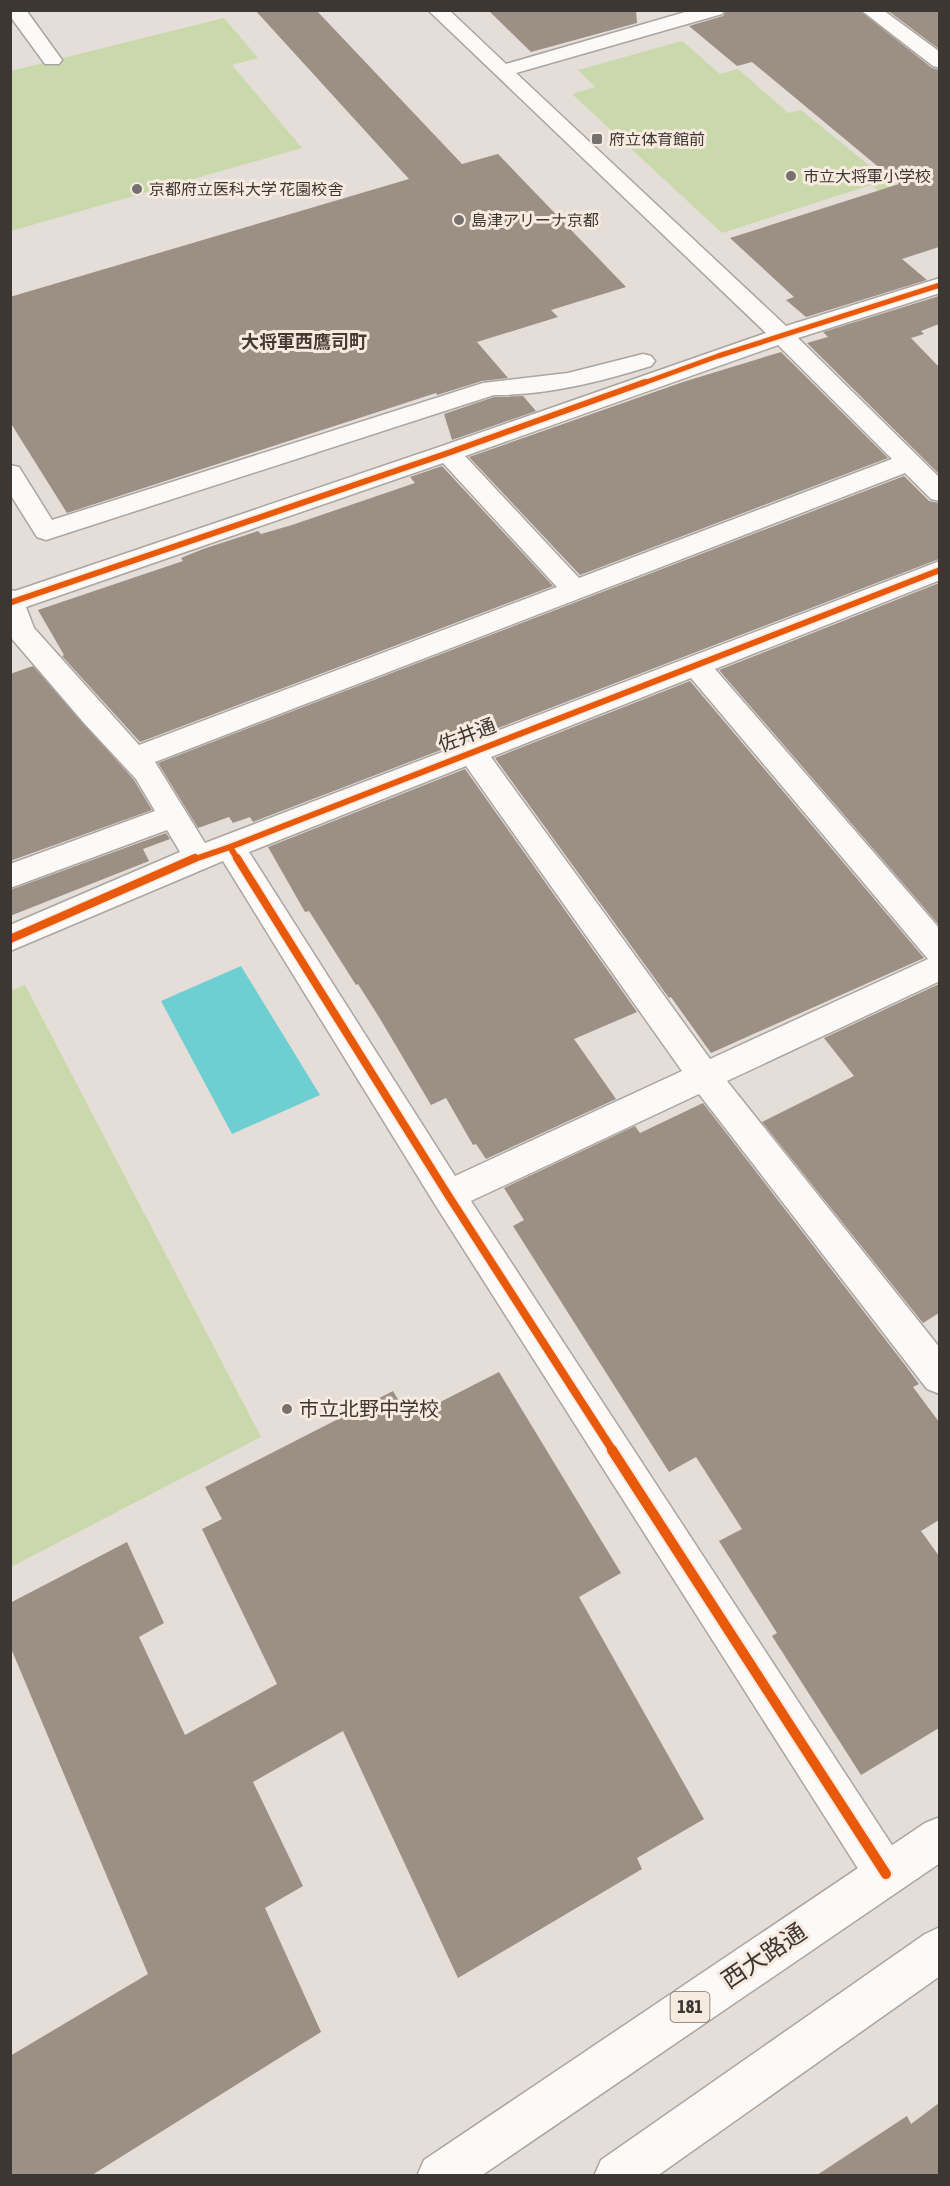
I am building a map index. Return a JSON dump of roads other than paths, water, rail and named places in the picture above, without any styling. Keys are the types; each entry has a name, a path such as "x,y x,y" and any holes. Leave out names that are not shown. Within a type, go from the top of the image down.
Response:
{"street":[{"path":"16,10 52,60"},
{"path":"437,10 783,336 939,493"},
{"path":"502,71 672,16 715,10"},
{"path":"870,10 939,62"},
{"path":"10,36 31,31"},
{"path":"886,1874 448,1195 214,852 173,816 147,771 16,634 11,600 448,453 718,356 939,285"},
{"path":"10,473 46,531 492,388 518,388 585,378 660,356 718,356"},
{"path":"448,453 575,590"},
{"path":"135,758 909,462"},
{"name":"佐井通","path":"10,939 214,852 939,570"},
{"path":"697,666 939,951"},
{"path":"471,751 705,1076 939,1377"},
{"path":"10,876 173,816"},
{"path":"448,1195 939,967"},
{"name":"西大路通","path":"440,2175 939,1838"},
{"path":"617,2175 936,1960"}],"water":[{"path":"241,966 320,1095 232,1134 161,1001"}],"place":[{"name":"府立体育館前","path":"597,139"},
{"name":"市立大将軍小学校","path":"791,176"},
{"name":"京都府立医科大学 花園校舎","path":"137,189"},
{"name":"島津アリーナ京都","path":"459,220"},
{"name":"市立北野中学校","path":"287,1409"}],"district":[{"name":"大将軍西鷹司町","path":"304,342"}]}
